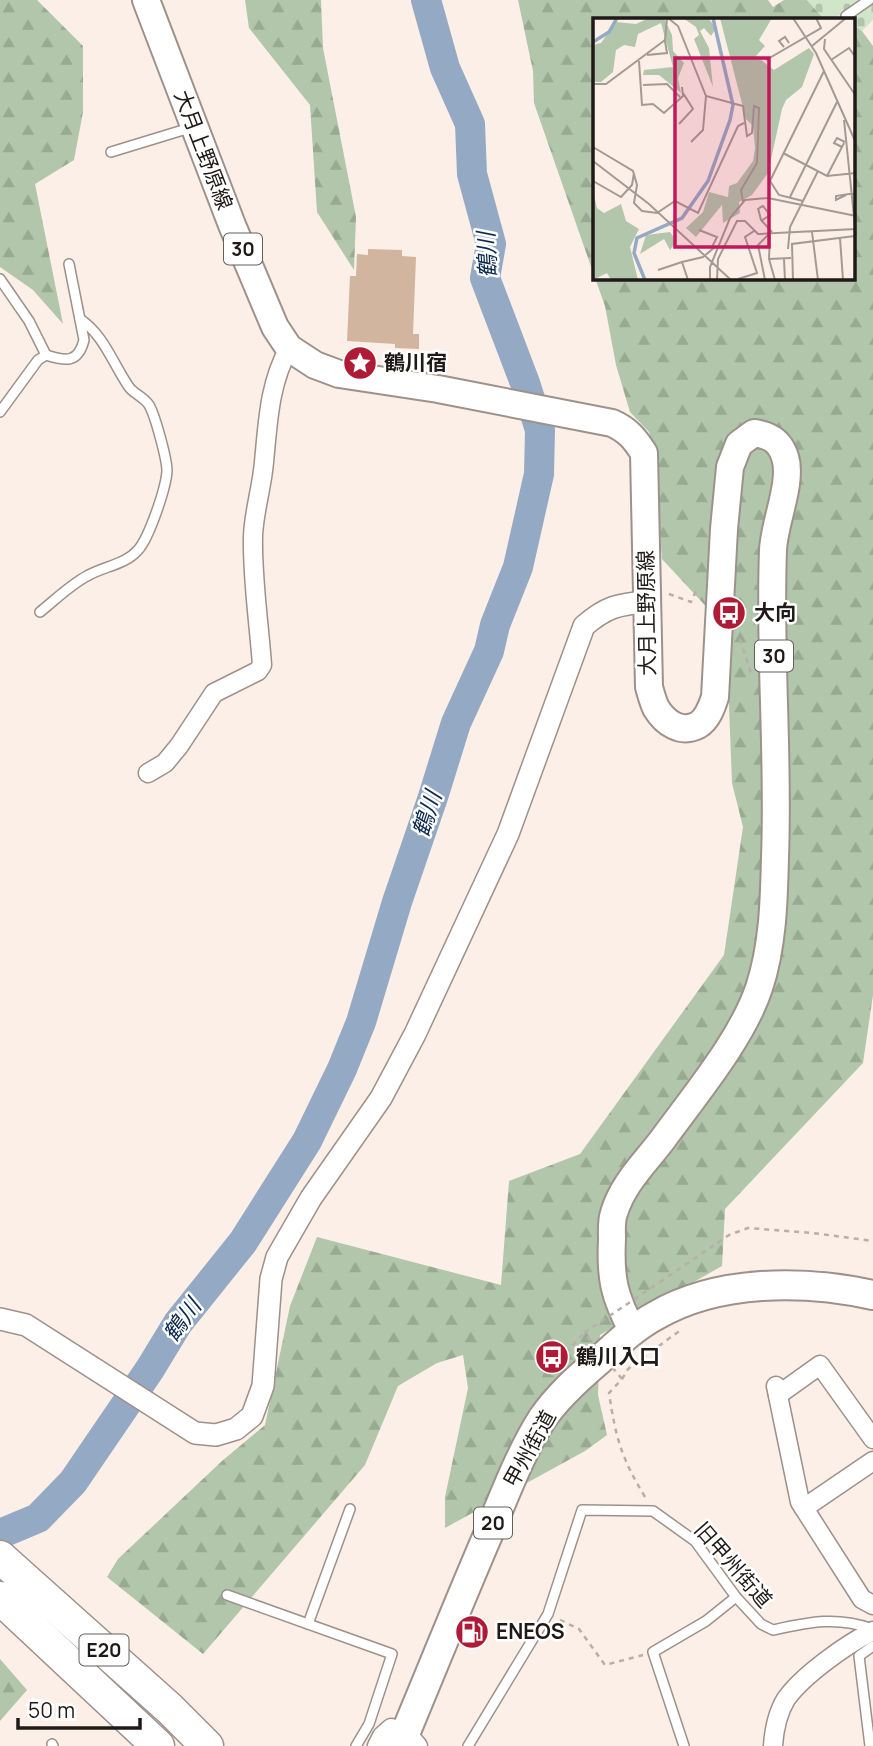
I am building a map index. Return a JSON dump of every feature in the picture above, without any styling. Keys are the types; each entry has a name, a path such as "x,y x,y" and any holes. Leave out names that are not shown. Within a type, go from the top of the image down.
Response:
{"highway":[{"name":"甲州街道","path":"408,1741 436,1655 505,1494 542,1420 570,1386 632,1330 657,1314 692,1301 735,1289 772,1285 818,1286 873,1294"},
{"name":"E20","path":"0,1557 170,1709 207,1746"},
{"name":"E20","path":"0,1598 158,1746"}],"main road":[{"name":"大月上野原線","path":"146,0 275,327 289,348 316,365 339,374 612,423 635,438 644,453 649,687 657,708 669,724 681,728 698,725 709,713 715,697 723,542 730,467 739,444 754,433 767,434 778,442 786,458 785,483 773,548 777,817 774,883 765,967 758,991 731,1044 629,1181 613,1217 613,1286 618,1303 632,1330"}],"street":[{"path":"148,773 165,762 180,746 214,693 258,671 262,665 253,538 255,509 264,468 271,399 278,368 289,348"},
{"path":"0,1319 26,1325 195,1433 216,1435 236,1429 252,1416 262,1386 271,1279 277,1257 311,1198 381,1098 415,1034 508,834 584,626 600,612 647,594"},
{"path":"873,1439 820,1365 777,1390 800,1502 862,1599 873,1605"},
{"path":"804,1508 873,1461"},
{"path":"773,1746 774,1730 786,1699 812,1672 873,1630"},
{"path":"377,1746 382,1736 391,1728 408,1741"}],"lane":[{"path":"846,16 869,0"},
{"path":"111,152 194,127"},
{"path":"0,279 29,321 46,355 65,361 74,358 82,349 84,340 69,264"},
{"path":"40,612 83,578 101,568 130,558 140,548 150,533 167,470 155,417 147,402 131,390 110,352 89,325 80,319"},
{"path":"0,412 38,360 46,355"},
{"path":"308,1624 350,1509"},
{"path":"468,1746 548,1614 582,1510 653,1511"},
{"name":"旧甲州街道","path":"653,1511 695,1541 736,1597 761,1624 773,1630 821,1620 840,1621 873,1630"},
{"path":"227,1595 392,1654 369,1724 356,1746"},
{"path":"684,1746 653,1652 706,1622 736,1597"},
{"path":"870,1746 859,1656 873,1646"}],"path":[{"path":"647,594 691,602 696,591 701,591"},
{"path":"559,1360 584,1334 729,1235 748,1228 873,1241"},
{"path":"653,1511 625,1464 615,1436 609,1393 628,1369 685,1327"},
{"path":"584,1334 622,1379"},
{"path":"548,1614 579,1629 605,1665 653,1652"}],"green space":[{"path":"0,0 37,0 83,46 83,112 74,160 35,184 63,324 33,290 0,267"},
{"path":"245,0 321,0 323,48 356,217 354,270 317,212 310,105 249,28"},
{"path":"518,0 768,0 773,7 784,0 807,0 823,18 593,18 593,272 534,103 533,71"},
{"path":"807,0 873,0 873,20 862,31 856,26 856,18 844,18 839,15 835,18 823,18"},
{"path":"856,26 862,31 873,46 873,995 863,1063 725,1209 722,1266 600,1335 598,1395 607,1435 585,1451 445,1528 445,1497 468,1388 463,1355 437,1363 398,1386 365,1465 203,1654 107,1577 118,1559 222,1461 265,1425 290,1306 317,1237 501,1285 509,1181 580,1154 724,955 743,827 732,783 726,628 662,559 654,451 649,432 630,412 616,365 605,306 596,280 856,280"},
{"path":"0,1659 27,1690 0,1721"}],"building":[{"path":"368,249 402,250 402,256 416,257 413,334 419,334 419,349 395,348 395,344 347,341 350,276 356,276 357,254 368,255"},
{"path":"471,1618 485,1624 476,1646 462,1639"}],"waterway":[{"name":"鶴川","path":"0,1534 38,1518 73,1482 178,1323 243,1242 307,1141 342,1069 361,1022 456,723 489,651 495,625 518,567 539,474 540,430 485,278 491,244 472,174 470,124 445,68 426,0"}],"place":[{"name":"鶴川宿","path":"360,363"},
{"name":"大向","path":"729,613"},
{"name":"鶴川入口","path":"552,1357"},
{"name":"ENEOS","path":"472,1632"}]}
